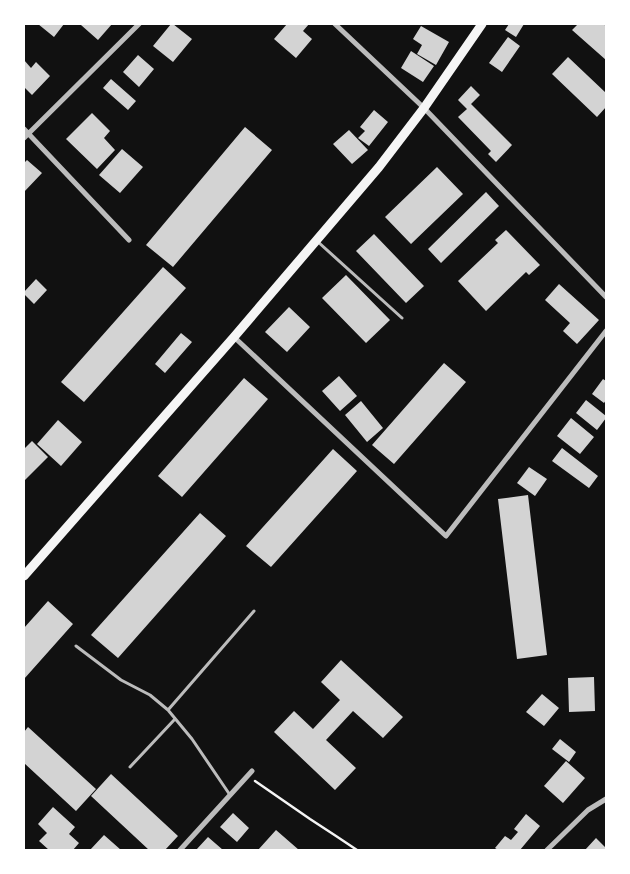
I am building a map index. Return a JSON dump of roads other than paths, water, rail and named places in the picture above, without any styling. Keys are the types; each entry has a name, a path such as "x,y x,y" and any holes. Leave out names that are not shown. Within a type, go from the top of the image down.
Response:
{"main road":[{"path":"24,576 234,337 379,167 424,108 482,24"}],"street":[{"path":"24,138 26,131 139,24"},
{"path":"335,24 424,108 606,297"},
{"path":"26,131 129,240"},
{"path":"234,337 446,536 606,331"},
{"path":"180,850 252,771"},
{"path":"547,850 588,810 606,799"}],"lane":[{"path":"316,240 402,318"},
{"path":"168,710 254,611"},
{"path":"76,646 121,680 150,695 168,710 192,739 230,795"},
{"path":"130,767 175,719"}]}
